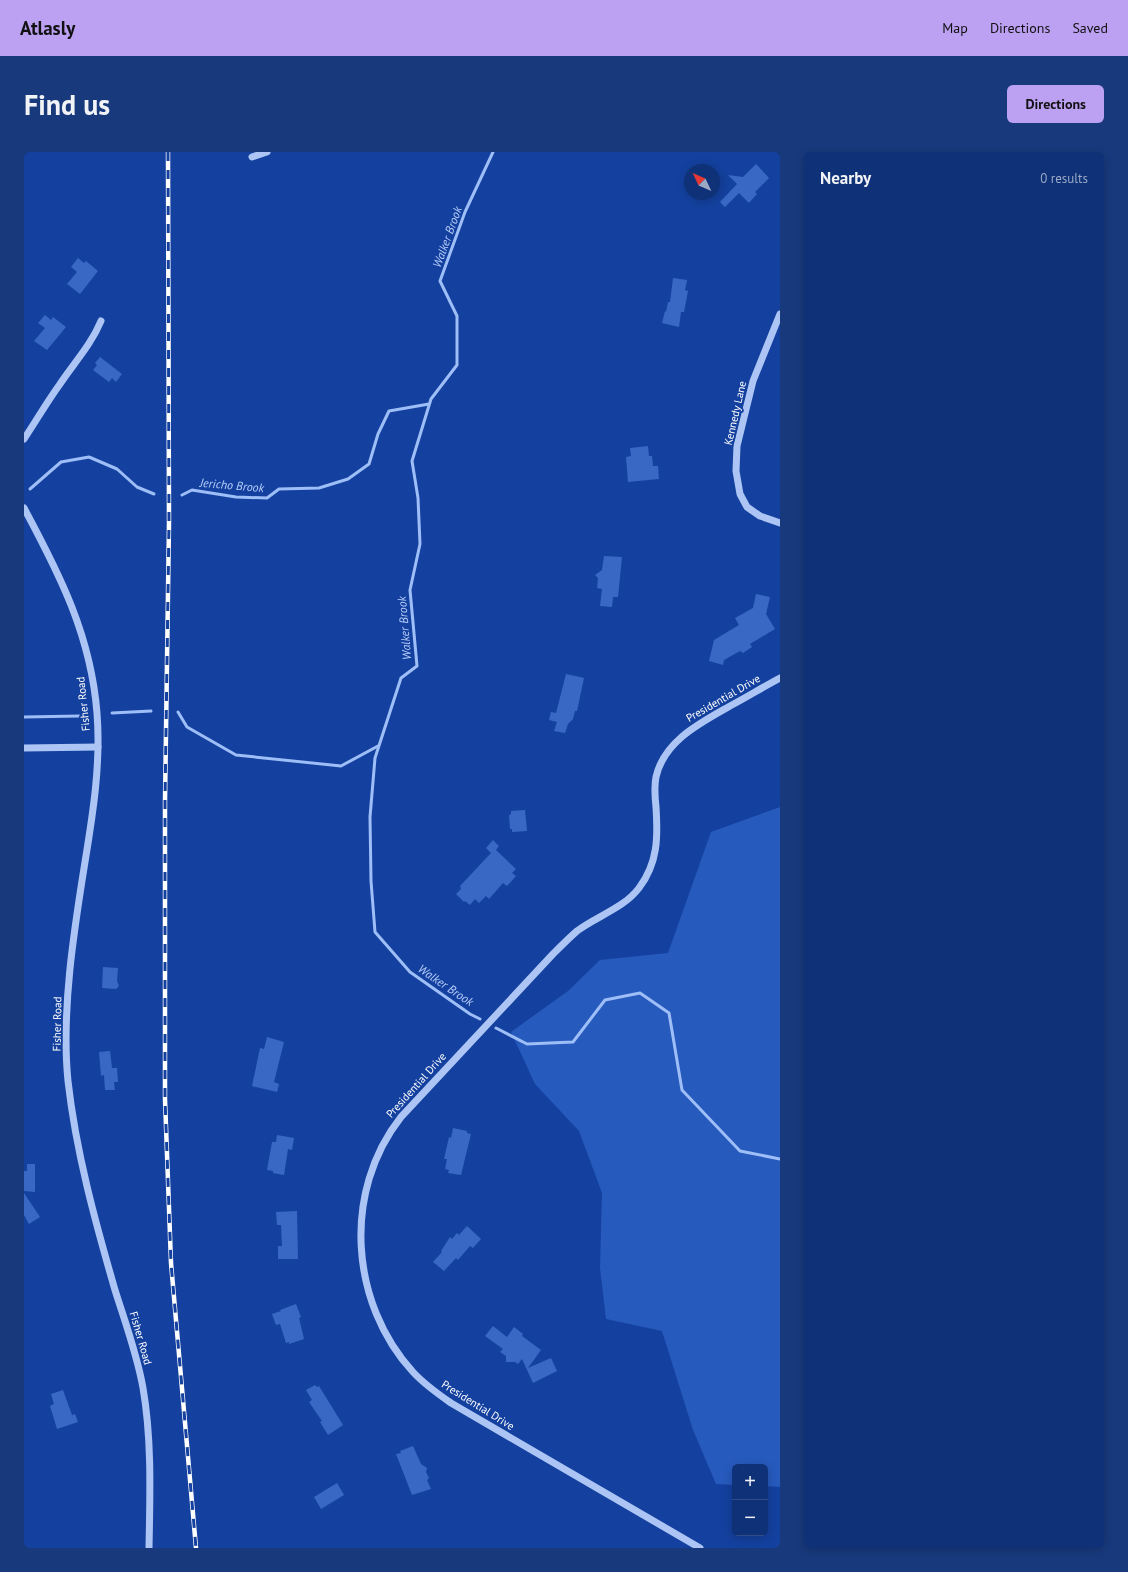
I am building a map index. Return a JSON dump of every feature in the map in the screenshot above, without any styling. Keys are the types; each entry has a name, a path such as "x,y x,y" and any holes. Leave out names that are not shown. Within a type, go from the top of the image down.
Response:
{"street":[{"path":"252,157 267,152"},
{"name":"Kennedy Lane","path":"780,314 753,381 737,446 736,471 740,494 746,507 760,516 780,524"},
{"path":"24,439 60,383 84,352 101,321"},
{"name":"Fisher Road","path":"24,508 57,570 72,605 85,642 92,674 97,713 98,747 94,810 79,901 69,988 66,1039 68,1079 76,1135 98,1233 132,1342 143,1387 149,1428 149,1548"},
{"name":"Presidential Drive","path":"696,1547 451,1403 414,1373 388,1337 375,1313 369,1295 362,1266 362,1210 377,1157 390,1131 401,1117 553,954 577,931 628,899 639,888 649,871 655,855 658,833 656,778 660,765 670,749 689,730 780,678"},
{"path":"24,748 98,747"}],"shaded area":[{"path":"780,807 780,1487 768,1486 768,1464 732,1464 732,1485 716,1484 693,1430 662,1331 606,1319 600,1268 602,1193 579,1131 535,1084 511,1032 568,991 600,960 668,953 711,832"}],"building":[{"path":"756,164 769,178 755,192 757,194 749,203 739,193 725,207 720,202 737,184 728,175 743,177"},
{"path":"78,258 84,263 86,261 98,271 80,294 67,284 77,272 71,267"},
{"path":"673,278 687,280 685,290 688,291 684,312 681,312 679,327 662,323 668,302 670,302"},
{"path":"45,315 51,320 53,317 66,327 47,350 34,341 45,328 38,323"},
{"path":"100,357 122,374 116,382 112,378 109,382 93,370 97,365 95,363"},
{"path":"648,446 649,456 652,456 653,466 658,466 659,479 628,482 626,457 631,456 630,448"},
{"path":"604,556 622,557 618,597 613,597 612,607 600,606 602,589 597,588 598,578 595,575 602,570"},
{"path":"756,594 770,597 766,614 775,629 750,644 752,647 743,653 740,651 724,660 723,665 709,661 714,640 739,625 735,618 753,608"},
{"path":"566,674 584,678 577,711 575,711 573,719 568,724 565,733 554,731 557,722 549,720 551,712 556,713"},
{"path":"525,810 527,831 512,832 512,829 510,829 509,815 511,814 511,811"},
{"path":"493,840 499,846 496,850 516,869 512,873 516,876 507,886 503,883 489,899 486,896 479,903 475,899 470,905 465,901 464,902 456,894 461,889 460,886 491,853 486,848"},
{"path":"103,967 118,968 117,981 119,986 116,989 102,988"},
{"path":"267,1037 284,1042 274,1082 279,1084 277,1092 252,1086 260,1048 264,1049"},
{"path":"110,1051 112,1068 117,1068 118,1082 114,1082 115,1090 105,1090 104,1075 101,1076 99,1052"},
{"path":"453,1128 467,1131 467,1133 471,1134 461,1175 448,1173 449,1170 445,1169 447,1159 444,1159 449,1137 451,1138"},
{"path":"277,1135 294,1138 292,1150 288,1149 284,1175 267,1170 272,1142 276,1142"},
{"path":"27,1164 35,1164 35,1192 24,1191 24,1171 27,1171"},
{"path":"24,1193 40,1217 29,1224 24,1215"},
{"path":"297,1211 298,1259 278,1259 278,1246 282,1246 281,1225 277,1225 276,1212"},
{"path":"467,1226 481,1239 473,1248 470,1246 458,1260 456,1258 444,1271 433,1262 442,1252 441,1251 450,1237 452,1239 457,1233 459,1235"},
{"path":"296,1304 301,1317 299,1318 304,1339 289,1344 289,1342 286,1343 280,1324 276,1325 272,1314"},
{"path":"493,1326 507,1337 514,1327 523,1334 522,1336 541,1350 528,1368 551,1358 557,1371 533,1383 522,1359 518,1364 515,1362 506,1362 506,1356 500,1352 503,1349 485,1336"},
{"path":"315,1385 317,1387 319,1386 343,1425 328,1435 320,1422 322,1421 309,1402 312,1400 306,1390"},
{"path":"63,1390 72,1415 75,1414 78,1422 57,1429 50,1406 54,1404 51,1394"},
{"path":"413,1446 421,1464 427,1468 426,1472 429,1478 427,1480 431,1489 412,1495 396,1454 401,1453 400,1451"},
{"path":"337,1483 344,1495 321,1509 314,1497"}],"waterway":[{"name":"Walker Brook","path":"480,1019 470,1014 410,972 375,932 371,881 370,817 375,758 401,678 417,666 410,590 420,544 418,498 412,461 431,399 457,365 457,316 440,281 465,212 493,152"},
{"name":"Jericho Brook","path":"182,495 192,490 236,497 267,498 279,489 319,488 348,479 369,464 378,434 389,411 429,404"},
{"name":"Jericho Brook","path":"30,489 61,462 89,457 117,469 137,487 154,494"},
{"name":"Jericho Brook","path":"112,713 151,711"},
{"name":"Jericho Brook","path":"178,712 187,727 236,755 341,766 378,746"},
{"name":"Jericho Brook","path":"24,717 79,716"},
{"name":"Walker Brook","path":"496,1028 527,1044 573,1042 605,1000 640,993 669,1013 682,1090 740,1151 780,1159"}],"railway":[{"path":"168,152 169,523 165,802 165,1099 171,1263 196,1548"}]}
